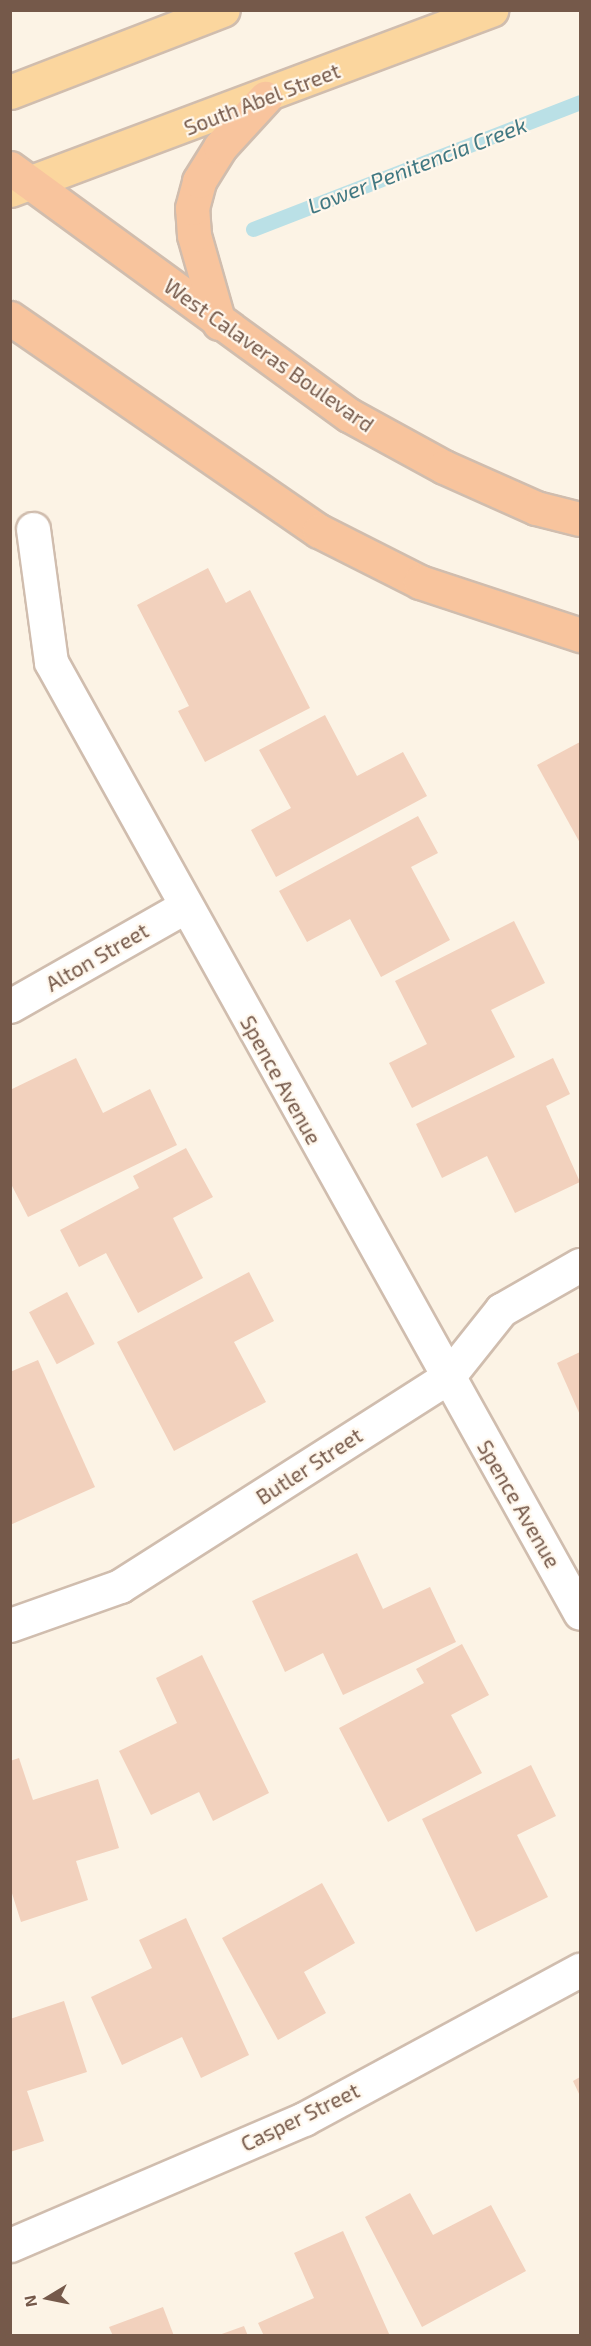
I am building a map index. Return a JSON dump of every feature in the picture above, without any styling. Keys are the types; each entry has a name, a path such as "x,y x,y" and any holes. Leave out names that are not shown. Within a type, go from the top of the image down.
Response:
{"highway":[{"path":"219,323 194,235 192,208 199,181 220,147 265,98"},
{"name":"West Calaveras Boulevard","path":"17,180 349,415 435,461 536,508 580,519"},
{"path":"10,318 319,531 420,582 580,635"}],"main road":[{"path":"10,92 223,10"},
{"name":"South Abel Street","path":"17,180 265,98 491,10"}],"street":[{"name":"Spence Avenue","path":"33,529 51,662 184,907 580,1613"},
{"name":"Alton Street","path":"10,1006 184,907"},
{"name":"Butler Street","path":"10,1625 120,1586 447,1378 501,1310 580,1265"},
{"name":"Casper Street","path":"10,2245 304,2119 580,1970"}],"building":[{"path":"208,568 226,603 250,590 310,708 205,762 178,711 189,706 137,605"},
{"path":"325,715 357,776 403,752 427,796 276,877 251,830 291,808 259,750"},
{"path":"580,742 580,843 537,765"},
{"path":"418,816 438,853 411,867 450,940 381,977 350,919 307,942 279,891"},
{"path":"514,921 545,983 491,1010 515,1057 412,1108 389,1063 427,1044 395,981"},
{"path":"76,1058 103,1113 150,1089 177,1145 28,1217 10,1182 10,1090"},
{"path":"553,1058 570,1094 546,1106 580,1182 515,1213 487,1156 442,1178 416,1124"},
{"path":"186,1148 213,1197 173,1218 203,1278 138,1313 106,1253 79,1267 60,1230 139,1188 133,1176"},
{"path":"249,1272 274,1321 234,1342 266,1402 174,1451 117,1342"},
{"path":"67,1292 95,1344 57,1364 29,1312"},
{"path":"580,1352 580,1415 557,1363"},
{"path":"38,1360 95,1487 10,1525 10,1372"},
{"path":"357,1553 383,1609 430,1587 456,1642 343,1695 323,1653 285,1672 252,1601"},
{"path":"462,1644 489,1695 451,1715 482,1773 388,1822 339,1728 424,1683 416,1669"},
{"path":"202,1655 269,1793 213,1821 199,1792 151,1815 119,1751 177,1723 156,1678"},
{"path":"19,1758 33,1800 98,1779 119,1848 76,1861 88,1900 21,1922 10,1887 10,1761"},
{"path":"531,1765 556,1816 517,1835 548,1897 476,1932 422,1819"},
{"path":"322,1883 355,1943 304,1972 326,2013 278,2040 222,1938"},
{"path":"186,1918 249,2055 201,2078 182,2037 122,2065 91,1997 152,1968 139,1940"},
{"path":"64,2001 87,2072 27,2091 44,2141 10,2152 10,2019"},
{"path":"580,2077 580,2096 573,2081"},
{"path":"410,2193 433,2235 491,2205 526,2271 422,2327 365,2217"},
{"path":"343,2231 390,2336 264,2336 258,2323 314,2298 294,2253"},
{"path":"163,2307 174,2336 113,2336 109,2327"},
{"path":"244,2326 248,2336 219,2335"}],"waterway":[{"name":"Lower Penitencia Creek","path":"253,229 580,102"}]}
